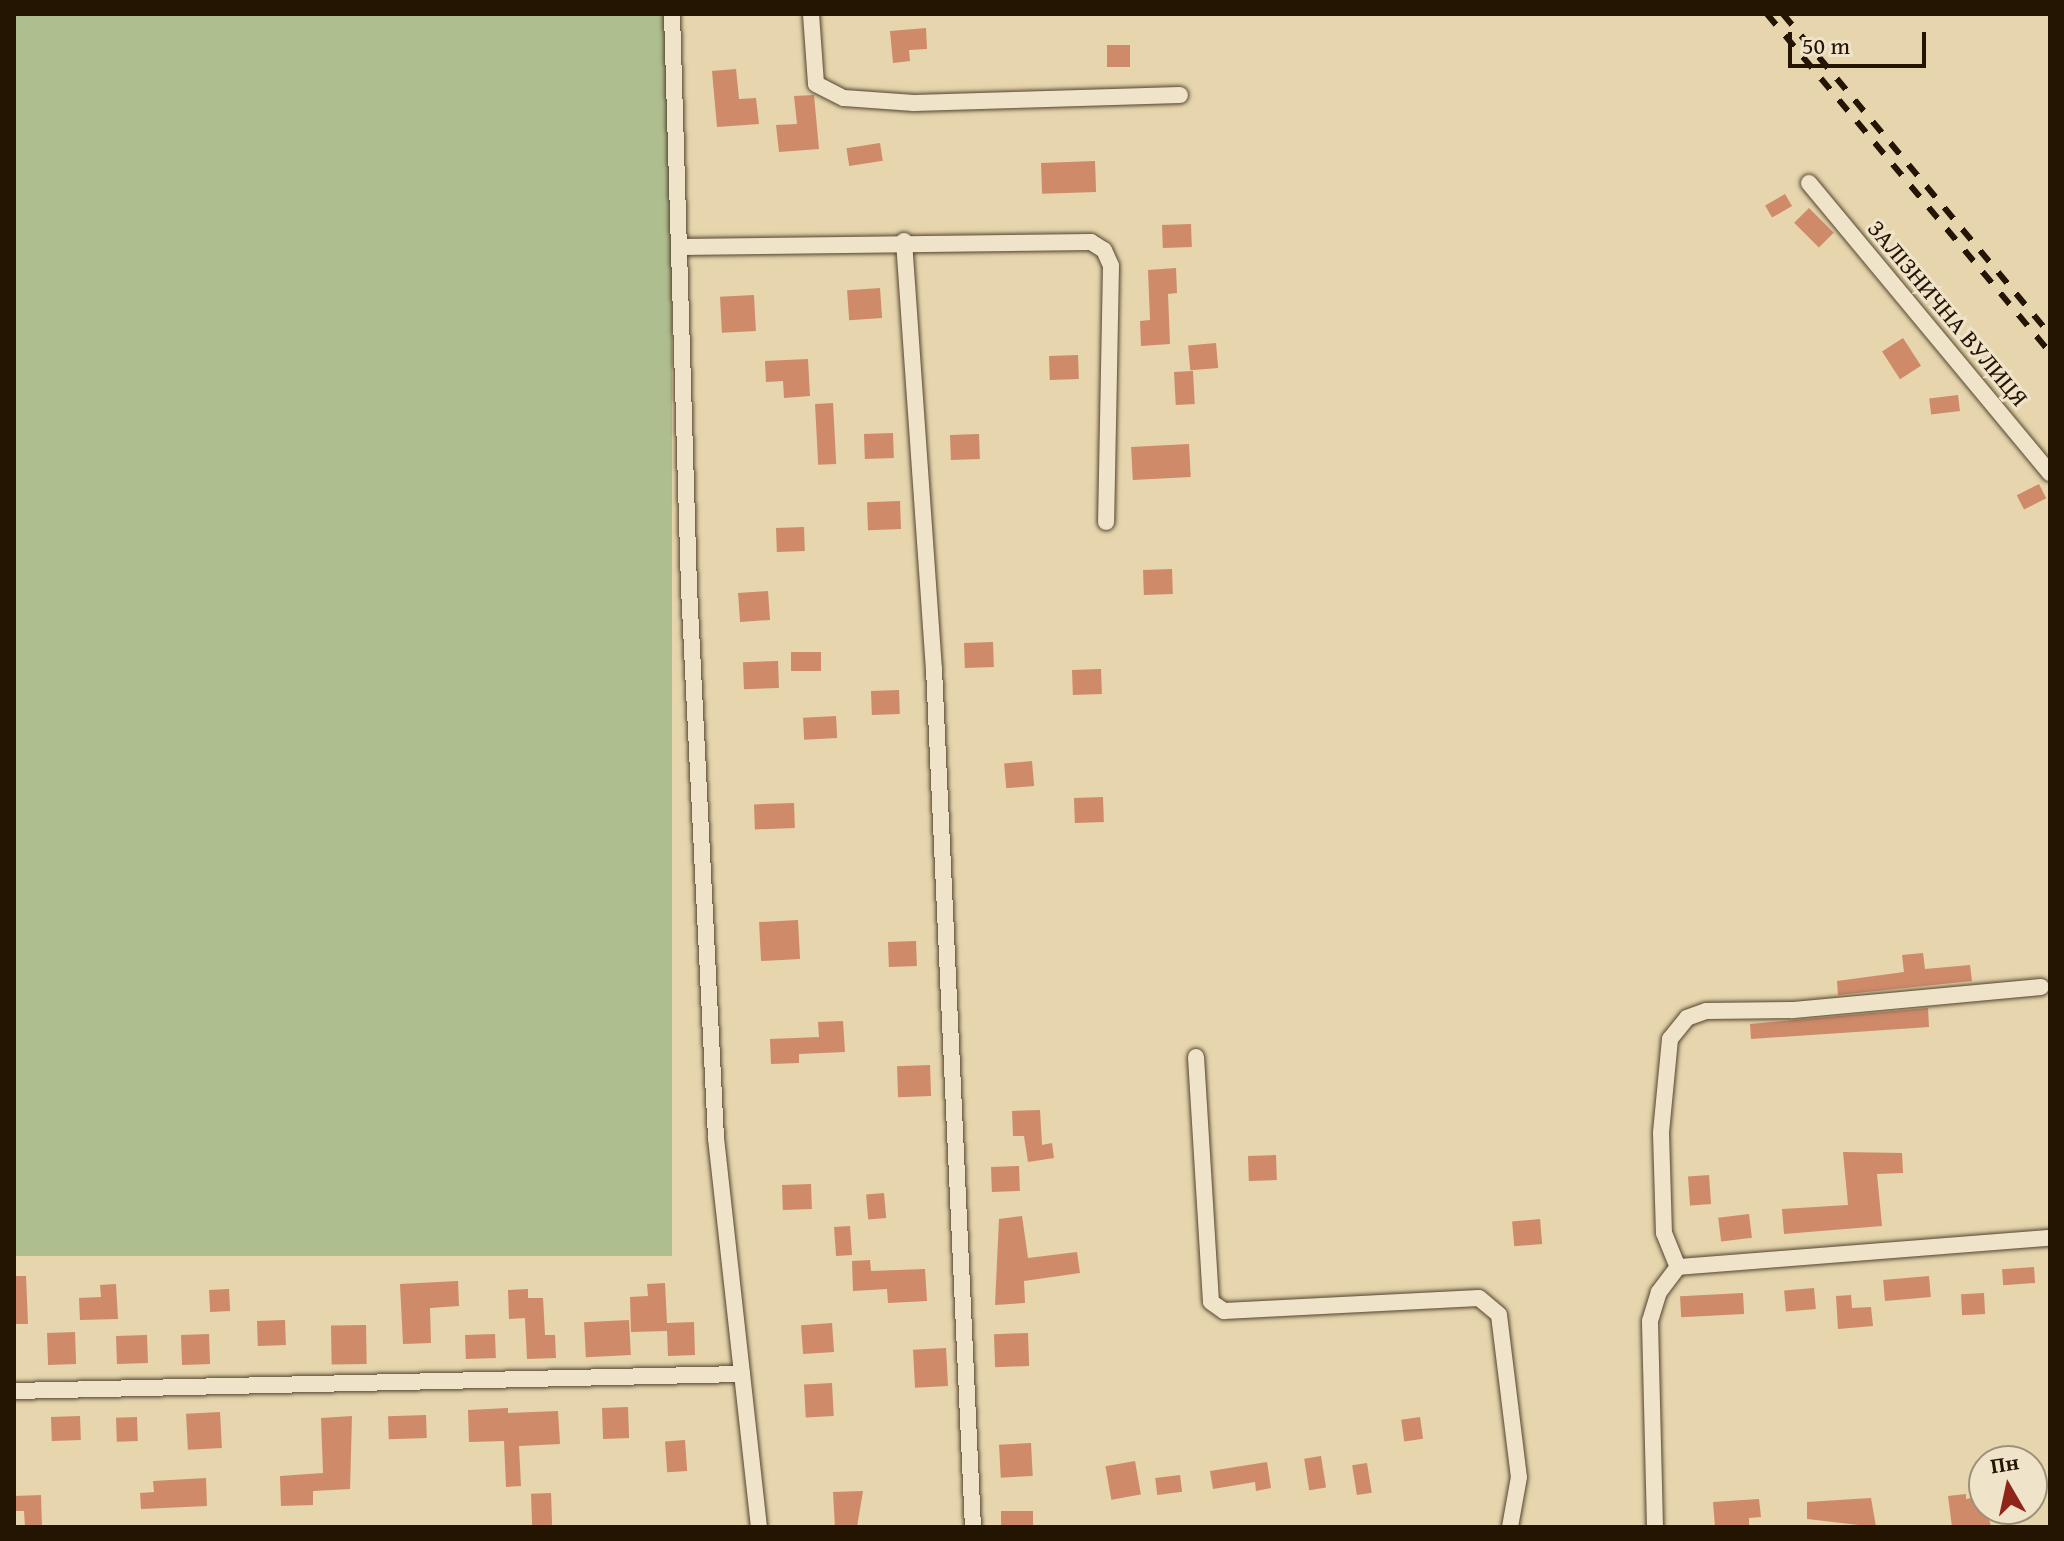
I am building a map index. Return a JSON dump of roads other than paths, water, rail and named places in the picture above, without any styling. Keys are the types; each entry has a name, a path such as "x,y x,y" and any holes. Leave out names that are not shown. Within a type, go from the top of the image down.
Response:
{"street":[{"path":"672,14 689,588 716,1138 759,1527"},
{"path":"811,14 816,84 844,98 914,103 1180,95"},
{"name":"ЗАЛІЗНИЧНА ВУЛИЦЯ","path":"1809,183 2050,473"},
{"path":"681,247 904,241 1091,242 1104,250 1111,266 1106,522"},
{"path":"904,241 934,669 973,1527"},
{"path":"1678,1267 1664,1233 1661,1133 1670,1039 1687,1018 1706,1011 1791,1010 2041,987"},
{"path":"1196,1057 1211,1302 1224,1311 1479,1298 1499,1315 1519,1477 1510,1527"},
{"path":"1655,1527 1650,1321 1659,1292 1678,1267 2050,1238"},
{"path":"14,1391 742,1374"}],"railway":[{"path":"1767,14 2050,353"},
{"path":"1783,14 2050,334"}]}
